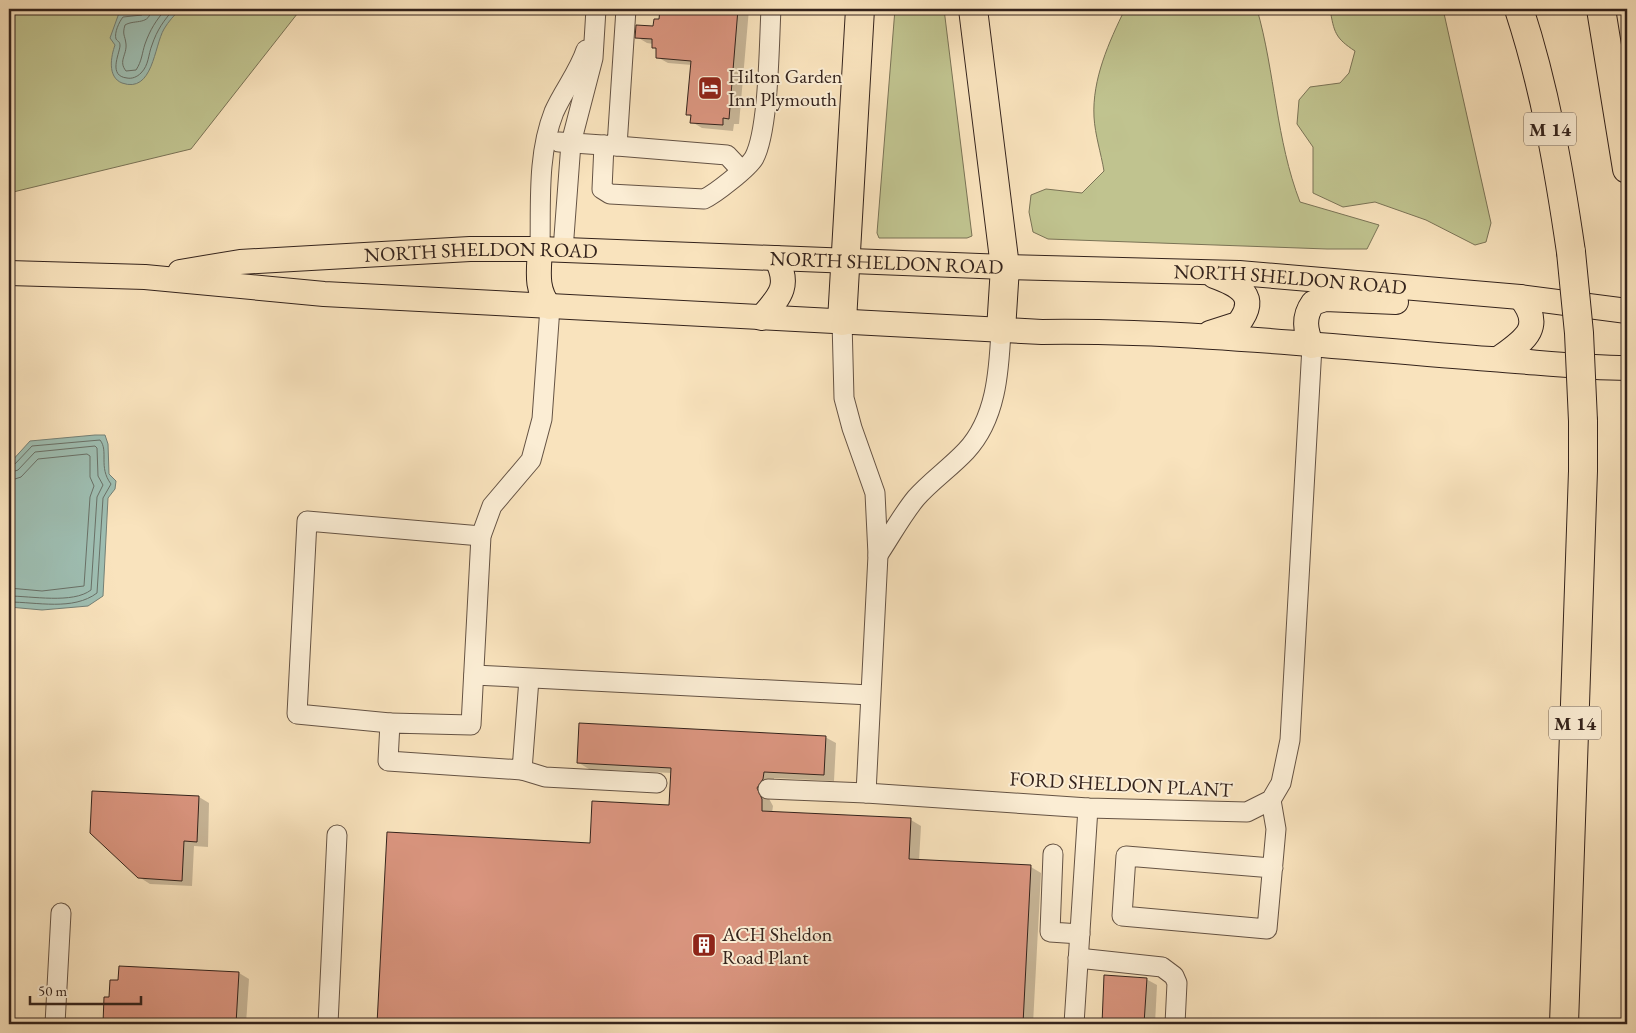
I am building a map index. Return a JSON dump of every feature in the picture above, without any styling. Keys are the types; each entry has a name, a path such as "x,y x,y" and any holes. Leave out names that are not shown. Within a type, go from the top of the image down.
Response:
{"highway":[{"path":"842,321 860,9"},
{"path":"973,9 1004,267 1001,330"},
{"name":"M 14","path":"1519,9 1545,102 1558,163 1571,252 1579,332 1583,481 1564,1024"},
{"path":"1582,9 1626,164"},
{"path":"1601,9 1626,164"}],"main road":[{"name":"NORTH SHELDON ROAD","path":"145,277 240,262 470,249 552,250 1004,267 1202,271 1478,293 1627,311"},
{"path":"550,307 544,300 539,284 552,250"},
{"path":"761,318 783,288 784,276 776,258"},
{"path":"1201,335 1238,324 1247,306 1246,296 1242,289 1233,282 1202,271"},
{"name":"NORTH SHELDON ROAD","path":"9,273 145,277 324,294 761,318 1001,330 1201,335 1312,346 1627,368"},
{"path":"1312,346 1306,329 1307,312 1313,303 1325,299 1448,304 1478,293"},
{"path":"1498,359 1521,343 1530,333 1532,320 1529,308 1520,297"}],"street":[{"path":"626,9 611,146 602,190 610,194 704,200 713,195 753,159 762,138 771,9"},
{"path":"552,250 542,177 546,141 555,110 573,96 593,58 596,16"},
{"path":"552,250 571,143 573,96"},
{"path":"546,141 727,155 741,170"},
{"path":"481,536 307,521 297,714 390,723 471,725 481,536 492,506 531,460 542,419 550,307"},
{"path":"842,321 844,398 852,428 876,492 878,556 866,793"},
{"path":"878,556 916,499 966,451 981,431 992,406 1000,360 1001,330"},
{"path":"1273,868 1126,856 1122,916 1267,929 1273,868 1276,829 1271,800 1280,783 1290,740 1312,346"},
{"path":"474,675 870,695"},
{"path":"522,770 529,678"},
{"path":"390,723 388,761 522,770 545,777 657,782"},
{"name":"FORD SHELDON PLANT","path":"768,789 866,793 1088,808 1247,812 1271,800"},
{"path":"1074,1024 1088,808"},
{"path":"328,1024 337,835"},
{"path":"1053,854 1050,932 1080,934"},
{"path":"55,1024 61,913"},
{"path":"1078,958 1162,967 1174,976 1177,983 1175,1024"}],"green space":[{"path":"9,9 301,9 191,149 9,193"},
{"path":"895,9 944,9 972,236 967,238 879,238 877,233"},
{"path":"1125,9 1257,9 1286,155 1300,202 1379,225 1367,249 1048,239 1033,232 1029,212 1031,195 1046,189 1082,193 1104,171 1095,124 1094,103 1103,61"},
{"path":"1330,9 1443,9 1491,223 1486,242 1475,245 1426,220 1375,202 1343,207 1313,193 1313,147 1297,124 1299,100 1310,87 1340,83 1349,73 1355,51 1336,34"}],"water":[{"path":"145,9 181,9 164,29 146,75 140,82 132,85 122,83 117,80 112,71 112,55 115,45 110,38 119,13"},
{"path":"105,435 108,444 109,474 116,481 115,489 108,498 103,596 88,606 42,610 9,607 10,463 30,441"}],"building":[{"name":"Hilton Garden Inn Plymouth","path":"660,9 738,9 729,119 723,118 723,125 690,123 691,115 686,115 691,61 656,58 656,48 652,48 652,39 635,38 636,25 653,26 654,19 659,19"},
{"name":"ACH Sheldon Road Plant","path":"579,723 826,736 824,775 764,772 763,779 757,788 762,799 762,811 911,818 909,859 1031,865 1023,1024 377,1024 387,832 590,843 592,801 669,805 671,768 577,763"},
{"path":"92,791 199,796 197,842 184,841 182,881 138,878 90,833"},
{"path":"119,966 239,972 236,1024 103,1024 104,997 109,997 110,980 118,980"},
{"path":"1104,975 1147,978 1144,1024 1102,1024"}],"place":[{"name":"Hilton Garden Inn Plymouth","path":"710,88"},
{"name":"ACH Sheldon Road Plant","path":"704,945"}]}
